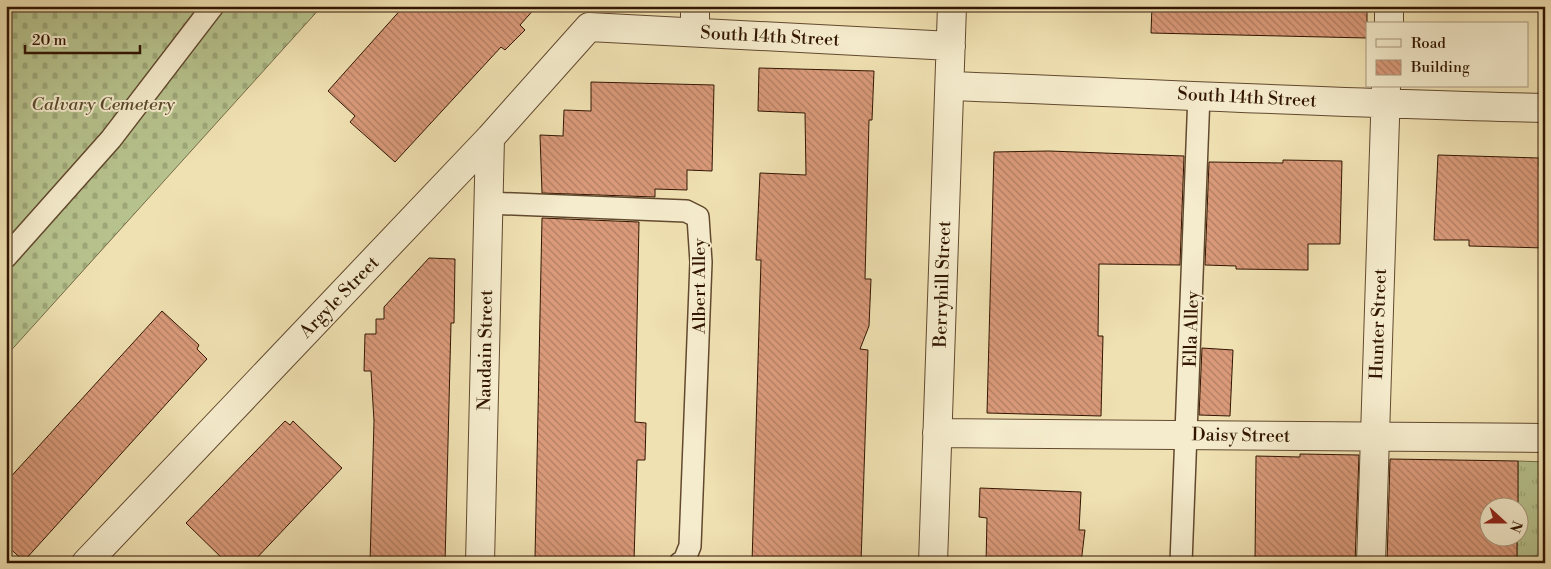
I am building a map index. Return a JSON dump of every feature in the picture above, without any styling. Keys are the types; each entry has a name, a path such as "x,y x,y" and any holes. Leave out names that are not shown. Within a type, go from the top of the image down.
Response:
{"street":[{"name":"Berryhill Street","path":"933,563 952,6"},
{"path":"1389,6 1389,22"},
{"name":"South 14th Street","path":"589,27 695,19 952,46"},
{"name":"Argyle Street","path":"86,563 490,138 589,27"},
{"name":"South 14th Street","path":"950,86 1199,94 1386,95 1545,108"},
{"name":"Hunter Street","path":"1371,563 1386,95"},
{"name":"Naudain Street","path":"480,563 490,138"},
{"name":"Daisy Street","path":"937,433 1545,438"}],"lane":[{"path":"6,257 111,139 213,6"},
{"name":"Ella Alley","path":"1181,563 1188,435 1199,94"},
{"name":"Albert Alley","path":"488,203 686,211 698,217 702,262 690,546 684,561 680,563"}],"green space":[{"name":"Calvary Cemetery","path":"6,6 322,6 6,356"},
{"path":"1518,461 1545,462 1545,563 1517,563 1517,546 1528,546 1528,496 1518,496"}],"building":[{"path":"404,6 537,6 520,25 525,30 505,50 501,47 395,162 350,122 355,116 328,91"},
{"path":"1152,6 1367,6 1366,38 1151,33"},
{"path":"759,68 874,71 872,120 869,120 865,279 871,279 869,326 860,349 868,350 861,563 752,563 761,260 756,260 760,173 806,175 805,113 758,111"},
{"path":"591,82 714,85 712,171 687,170 687,190 655,189 655,197 542,193 540,135 563,136 564,110 591,111"},
{"path":"1049,151 1184,156 1180,265 1099,264 1098,336 1103,336 1101,416 987,413 994,152"},
{"path":"1438,155 1539,158 1539,167 1545,167 1545,248 1469,246 1469,240 1434,240"},
{"path":"1283,160 1342,161 1340,244 1308,244 1308,270 1236,269 1236,266 1205,265 1209,162 1283,163"},
{"path":"542,218 639,222 635,422 646,423 645,460 637,460 634,561 535,558"},
{"path":"429,258 455,259 454,323 451,323 445,563 370,563 374,421 371,371 364,371 365,334 376,334 376,319 384,319 384,307"},
{"path":"162,311 199,345 197,349 207,359 24,561 6,545 6,482"},
{"path":"1202,348 1233,350 1230,416 1199,415"},
{"path":"285,421 290,425 293,421 342,468 252,563 227,563 186,523"},
{"path":"1300,454 1359,455 1355,563 1255,563 1256,456 1300,457"},
{"path":"1390,459 1518,461 1518,496 1478,496 1478,546 1517,546 1517,563 1387,563"},
{"path":"980,488 1081,492 1079,530 1085,530 1081,563 986,563 987,518 979,517"}]}
